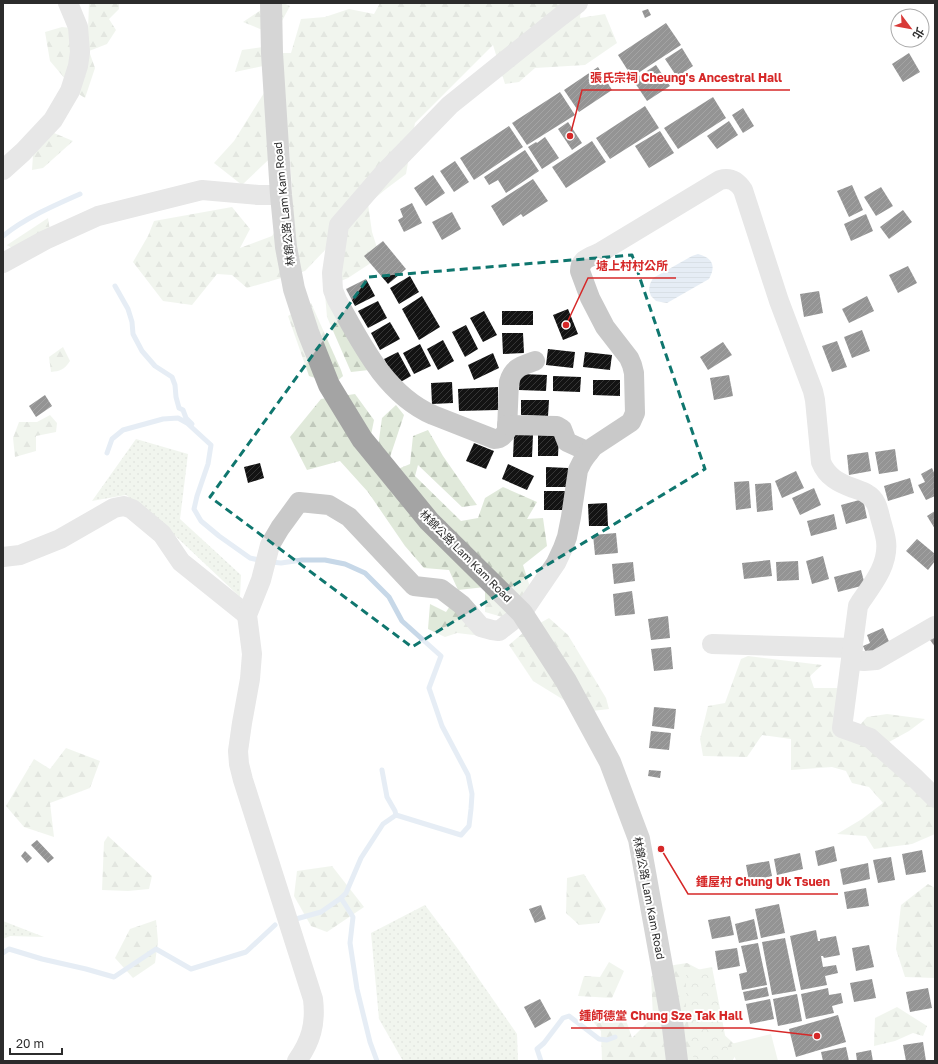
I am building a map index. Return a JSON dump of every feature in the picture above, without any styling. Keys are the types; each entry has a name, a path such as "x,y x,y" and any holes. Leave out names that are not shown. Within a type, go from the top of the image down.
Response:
{"main road":[{"name":"林錦公路 Lam Kam Road","path":"271,3 272,53 281,195 286,247 294,289 328,385 362,439 429,521 522,613 566,681 610,762 639,839 674,1028 677,1061"}],"street":[{"path":"3,170 23,152 53,120 70,91 78,66 80,52 78,27 68,3"},
{"path":"535,361 521,366 511,374 509,382 507,430 499,439 494,439 424,411 404,398 370,359 337,300 333,290 332,273 339,225 383,174 450,105 578,3"},
{"path":"297,1061 312,1032 315,1012 313,999 243,780 239,764 238,751 250,679 252,654 247,615 261,580 270,545 280,528 299,502 329,505 350,517 414,586 442,589 462,605 481,627 499,631 522,613 556,562 563,548 571,518 578,470 582,462 593,447 631,422 635,413 634,373 629,358 605,327 590,298 580,271 582,262 586,258 599,253 720,180 730,179 735,181 740,185 742,190 779,301 810,380 815,400 821,462 834,480 862,491 870,496 876,504 884,531 886,542 885,555 881,571 858,606 853,654 842,728 870,738 935,798"},
{"path":"3,263 45,240 98,216 202,190 258,195 281,195"},
{"path":"507,425 557,426 562,429 567,442 589,452"},
{"path":"3,557 20,555 60,539 114,508 124,506 132,509 162,534 181,562 247,615"},
{"path":"712,644 853,654 864,661 876,660 935,626"}],"highlighted area":[{"path":"632,255 705,469 412,647 210,497 369,277"}],"green space":[{"path":"89,3 119,3 119,9 109,19 116,30 107,44 89,51 95,68 85,98 77,93 50,61 45,32 62,27 88,30"},
{"path":"274,3 283,3 290,6 276,32 276,53 291,53 301,19 325,17 349,9 374,14 380,3 582,3 580,18 605,14 617,43 585,65 535,68 519,82 505,84 493,45 415,123 406,174 368,204 372,232 380,257 341,281 343,301 369,370 351,372 327,317 324,283 326,249 305,271 247,288 232,275 217,274 192,305 163,301 133,262 148,236 154,221 232,207 250,229 240,248 272,236 286,215 292,189 289,144 282,147 242,185 214,163 234,141 264,93 263,66 235,72 242,50 263,47 265,31 243,22"},
{"path":"54,133 73,141 43,168 32,170 33,155"},
{"path":"48,218 50,231 15,250 7,245"},
{"path":"311,303 343,376 334,384 309,376 288,316"},
{"path":"63,347 70,361 62,370 51,372 49,357"},
{"path":"355,394 374,420 370,440 378,447 382,418 396,405 404,415 389,460 398,469 410,464 413,436 428,430 443,456 477,505 462,507 418,465 415,476 461,521 478,518 485,498 503,487 537,502 527,519 543,518 547,546 523,565 530,587 520,622 485,612 485,587 458,590 449,570 424,568 405,546 368,492 340,461 307,470 290,437 321,399"},
{"path":"50,415 57,423 56,432 36,436 36,451 15,457 13,438 19,422 37,422"},
{"path":"136,439 188,454 180,519 241,575 240,597 166,527 126,495 92,501"},
{"path":"458,594 482,636 457,633 445,637 428,629 430,604 446,612"},
{"path":"549,618 568,635 606,698 609,709 592,711 572,705 533,681 509,645 524,632"},
{"path":"748,656 822,665 810,676 814,688 837,688 848,738 867,717 887,714 925,719 909,731 889,742 935,801 935,834 912,844 874,849 866,836 837,834 862,819 883,803 869,787 852,783 846,771 832,767 791,770 791,739 762,735 747,757 703,756 700,739 708,706 725,703 741,659"},
{"path":"66,748 100,761 90,788 50,803 54,837 24,827 6,806 34,759 50,769"},
{"path":"108,836 152,876 149,889 128,891 102,890 104,842"},
{"path":"332,866 364,907 327,932 311,926 294,896 297,871"},
{"path":"584,874 606,909 599,923 579,925 566,913 567,878"},
{"path":"928,884 935,888 935,978 905,977 896,949 901,905"},
{"path":"425,905 458,949 517,1034 518,1061 403,1061 379,1019 371,933"},
{"path":"156,920 158,941 155,963 133,978 115,958 130,929"},
{"path":"3,921 44,937 10,936 3,939"},
{"path":"609,962 624,971 612,998 578,996 584,976 600,977"},
{"path":"687,963 708,974 711,1023 740,1049 732,1061 700,1061 699,1059 694,1061 602,1061 601,1031 589,1017 617,1009 624,1014 632,1038 653,1017 651,977 668,966"},
{"path":"712,967 730,1061 694,1061 686,1010 686,972"},
{"path":"897,1007 927,1026 923,1036 913,1033 895,1041 874,1046 875,1018"},
{"path":"771,1034 778,1061 736,1061 731,1044"}],"water":[{"path":"698,254 707,258 712,263 713,266 709,279 667,303 656,301 651,296 649,290 653,278"}],"building":[{"path":"648,9 651,15 645,18 642,11"},
{"path":"666,23 681,45 632,77 618,55"},
{"path":"682,48 693,66 677,77 665,59"},
{"path":"909,53 920,72 903,82 892,64"},
{"path":"656,65 670,86 647,101 633,80"},
{"path":"598,67 612,90 579,112 564,90"},
{"path":"560,92 575,115 527,145 512,123"},
{"path":"713,97 726,118 678,149 664,128"},
{"path":"645,106 659,128 610,159 596,138"},
{"path":"743,108 754,126 743,133 732,115"},
{"path":"729,121 738,135 717,149 707,136"},
{"path":"568,122 582,143 572,150 558,129"},
{"path":"509,126 523,147 474,180 460,158"},
{"path":"660,131 674,153 649,168 635,146"},
{"path":"545,137 559,158 542,169 528,147"},
{"path":"592,141 606,162 566,188 552,167"},
{"path":"525,150 539,171 506,193 498,180 489,185 484,177"},
{"path":"455,161 469,182 454,192 440,171"},
{"path":"433,175 445,193 426,206 414,188"},
{"path":"533,179 548,201 523,217 521,214 503,226 491,206"},
{"path":"852,185 863,210 849,217 837,191"},
{"path":"881,187 893,206 876,216 864,197"},
{"path":"412,203 422,223 404,232 398,220 403,217 400,209"},
{"path":"903,210 912,222 889,239 880,227"},
{"path":"452,212 461,229 442,240 432,222"},
{"path":"866,214 873,231 851,241 844,224"},
{"path":"383,241 406,269 388,284 364,256"},
{"path":"908,266 917,283 898,293 889,275"},
{"path":"410,276 419,292 399,304 390,288"},
{"path":"366,279 375,296 355,306 346,289"},
{"path":"819,291 823,313 804,317 800,294"},
{"path":"422,296 440,327 419,340 402,309"},
{"path":"867,296 874,311 849,323 842,309"},
{"path":"378,301 387,318 368,328 358,311"},
{"path":"568,309 578,334 563,340 553,315"},
{"path":"484,311 497,335 483,342 470,318"},
{"path":"502,311 533,311 533,325 502,325"},
{"path":"390,322 400,339 380,350 371,333"},
{"path":"466,325 478,349 465,357 452,332"},
{"path":"862,330 870,351 852,358 844,337"},
{"path":"502,333 523,333 524,353 503,354"},
{"path":"443,340 454,361 438,370 427,349"},
{"path":"837,341 847,367 832,372 822,346"},
{"path":"723,342 732,355 708,370 700,357"},
{"path":"420,344 431,366 414,374 403,353"},
{"path":"548,349 575,352 573,368 546,365"},
{"path":"398,352 411,376 397,384 384,359"},
{"path":"585,352 612,355 610,370 583,367"},
{"path":"493,353 499,368 474,380 468,365"},
{"path":"520,374 547,375 546,391 519,390"},
{"path":"729,375 733,396 714,400 710,378"},
{"path":"553,376 581,377 580,392 553,391"},
{"path":"593,380 620,380 620,396 593,395"},
{"path":"452,382 453,403 432,404 431,383"},
{"path":"498,387 498,410 459,411 458,389"},
{"path":"45,395 52,406 36,417 29,406"},
{"path":"521,400 549,400 548,416 521,415"},
{"path":"514,435 533,435 532,457 513,457"},
{"path":"538,435 559,436 558,456 538,456"},
{"path":"474,443 494,451 486,469 466,461"},
{"path":"895,449 898,471 879,474 875,452"},
{"path":"868,452 871,471 849,475 847,455"},
{"path":"260,463 264,478 248,483 244,467"},
{"path":"508,464 534,476 527,490 502,479"},
{"path":"546,467 568,468 568,487 546,487"},
{"path":"932,468 935,475 935,496 926,500 918,485 925,482 921,474"},
{"path":"796,471 804,488 782,498 775,481"},
{"path":"910,478 914,493 888,501 884,486"},
{"path":"749,481 751,508 736,510 734,482"},
{"path":"771,483 773,510 757,512 755,484"},
{"path":"814,488 821,505 800,515 792,498"},
{"path":"544,491 566,491 566,510 544,510"},
{"path":"863,499 867,518 846,524 841,505"},
{"path":"607,503 608,526 589,526 588,504"},
{"path":"935,511 935,529 927,516"},
{"path":"834,514 837,529 811,536 807,521"},
{"path":"616,533 618,553 595,555 593,535"},
{"path":"917,539 935,554 935,561 928,570 906,551"},
{"path":"823,556 829,579 812,584 806,561"},
{"path":"770,560 772,576 744,579 742,563"},
{"path":"798,561 799,580 777,581 776,562"},
{"path":"633,562 635,581 614,584 612,564"},
{"path":"861,570 865,585 838,592 834,577"},
{"path":"632,591 635,614 615,616 613,594"},
{"path":"668,616 670,638 651,640 648,619"},
{"path":"883,628 891,646 867,655 863,646 870,643 867,635"},
{"path":"935,632 935,647 928,637"},
{"path":"671,647 673,669 654,671 651,649"},
{"path":"654,707 676,709 674,729 652,726"},
{"path":"651,731 671,733 669,750 649,748"},
{"path":"649,770 661,771 660,778 648,776"},
{"path":"37,840 54,858 48,863 31,845"},
{"path":"834,846 837,861 818,866 815,851"},
{"path":"922,850 926,872 906,875 902,854"},
{"path":"25,851 32,858 27,863 21,856"},
{"path":"800,853 803,869 777,875 774,859"},
{"path":"891,857 895,880 878,883 873,860"},
{"path":"769,861 772,876 749,881 746,865"},
{"path":"868,863 870,879 843,885 840,869"},
{"path":"866,888 869,906 847,909 844,892"},
{"path":"779,904 785,933 761,938 755,909"},
{"path":"541,905 546,919 535,923 529,909"},
{"path":"730,916 734,935 712,939 708,920"},
{"path":"754,919 758,939 739,943 735,924"},
{"path":"816,930 818,941 820,941 820,939 836,936 840,955 824,958 821,956 823,967 836,965 838,973 825,976 827,985 801,990 790,936"},
{"path":"785,938 796,991 772,995 762,942"},
{"path":"758,943 767,985 742,990 739,974 747,972 741,946"},
{"path":"869,945 874,967 856,971 852,948"},
{"path":"737,948 740,966 718,970 715,951"},
{"path":"872,979 876,998 854,1002 850,983"},
{"path":"767,987 769,996 745,1001 743,992"},
{"path":"828,988 829,995 841,993 843,1003 832,1006 834,1013 806,1019 801,994"},
{"path":"928,988 932,1008 910,1012 906,992"},
{"path":"797,994 802,1021 778,1026 773,999"},
{"path":"540,999 551,1019 535,1028 524,1007"},
{"path":"770,999 774,1019 750,1024 746,1004"},
{"path":"838,1015 846,1042 796,1057 789,1029"},
{"path":"923,1042 926,1061 906,1061 903,1045"},
{"path":"846,1047 849,1061 823,1061 821,1052"},
{"path":"871,1050 873,1061 857,1061 856,1053"}],"waterway":[{"path":"3,236 30,218 80,194"},
{"path":"115,286 128,309 132,322 133,334 142,351 155,366 172,377 179,408 183,410 186,418 192,424"},
{"path":"107,453 112,439 123,430 163,419 178,418 187,423 211,445 208,464 194,509 201,521 219,536 250,558 263,561"},
{"path":"271,562 281,563 302,560 325,560 345,564 365,573 389,597 402,621 441,656 429,688 442,726 468,775 472,794 469,826 461,835 396,815 383,824 361,858 346,893 321,912 296,919"},
{"path":"382,770 387,797 396,815"},
{"path":"341,898 353,917 350,943 357,989 370,1042 377,1061"},
{"path":"3,953 9,949 114,977 156,949 191,969 246,952 275,925"},
{"path":"541,1061 537,1049 544,1043 563,1018 569,1016 599,1039 607,1040 615,1037"}],"place":[{"name":"張氏宗祠 Cheung's Ancestral Hall","path":"570,136"},
{"name":"塘上村村公所","path":"566,325"},
{"name":"鍾屋村 Chung Uk Tsuen","path":"661,849"},
{"name":"鍾師德堂 Chung Sze Tak Hall","path":"817,1036"}]}
